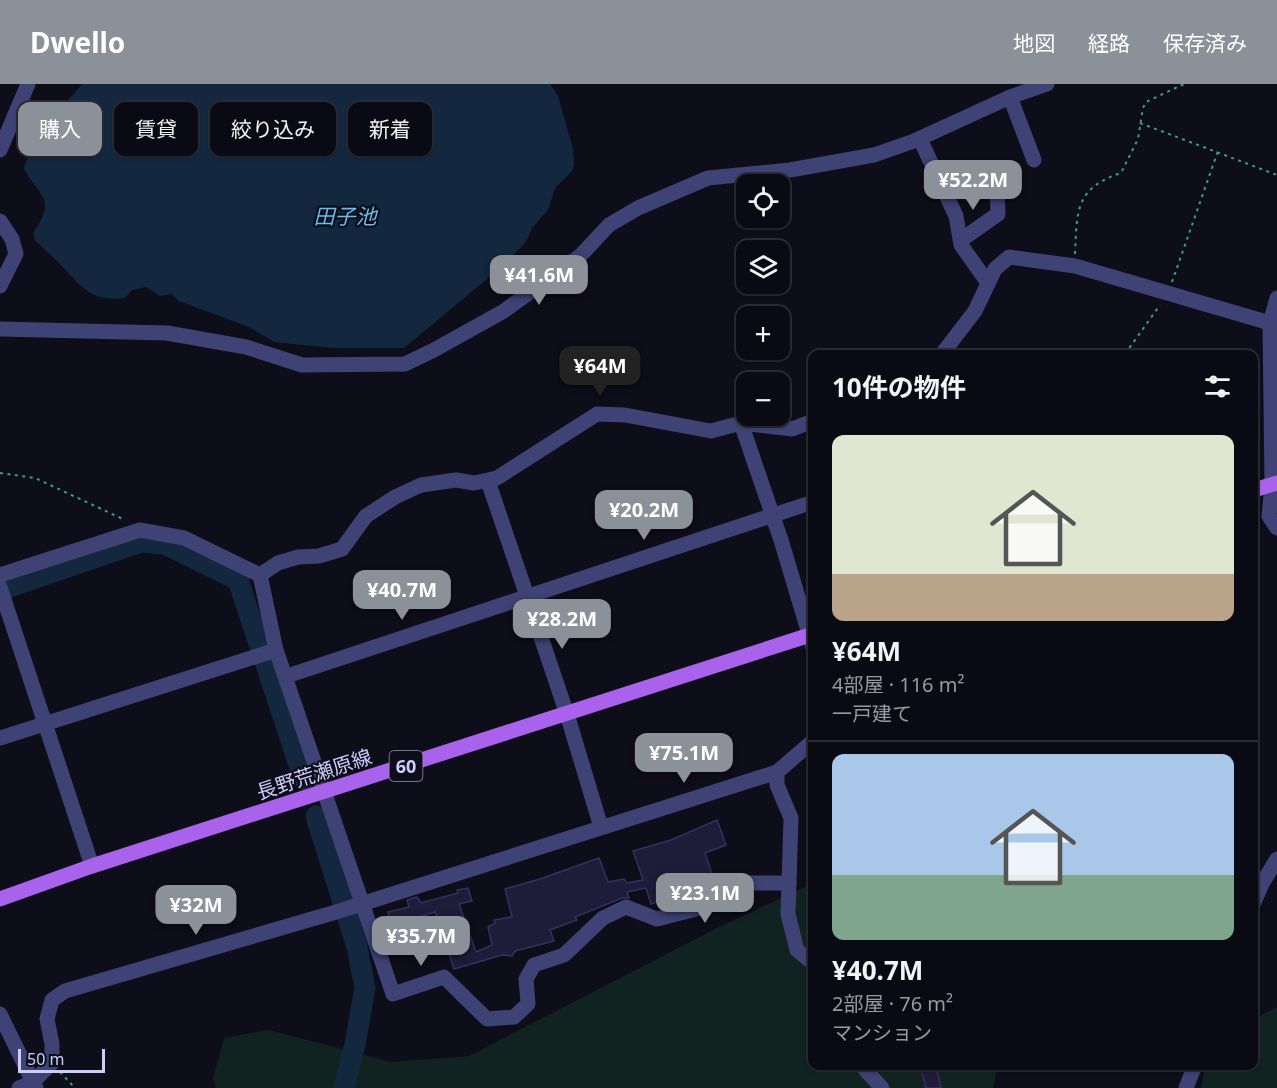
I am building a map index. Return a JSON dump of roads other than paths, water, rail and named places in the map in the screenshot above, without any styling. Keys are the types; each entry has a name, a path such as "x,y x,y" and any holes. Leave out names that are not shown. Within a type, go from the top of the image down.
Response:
{"main road":[{"path":"1258,489 1275,484"},
{"name":"長野荒瀬原線","path":"0,899 92,866 567,714 808,640"}],"street":[{"path":"0,150 28,84"},
{"path":"0,329 166,333 246,347 302,365 405,364 434,351 504,311 581,255 609,225 638,208 708,178 790,170 874,155 920,139 1010,97 1047,84"},
{"path":"1010,97 1034,160"},
{"path":"920,139 956,216 961,245 988,283"},
{"path":"961,240 998,214 997,187"},
{"path":"0,221 12,239 16,254 0,286"},
{"path":"945,350 975,310 995,269 1009,257 1075,266 1270,322"},
{"path":"1277,298 1270,322 1275,484 1269,516 1277,528"},
{"path":"260,574 278,563 298,557 319,556 342,549 366,516 395,496 422,485 456,480 474,483 497,478 597,414 625,415 711,431 736,424"},
{"path":"766,426 792,429 808,423"},
{"path":"742,426 808,626"},
{"path":"488,481 567,714 602,827"},
{"path":"287,676 808,504"},
{"path":"0,575 140,530 183,538 260,574"},
{"path":"260,574 273,651 287,676 358,905 393,993 444,977 488,1019 514,1017 528,1004 526,979 534,965 564,956 603,918 626,907 657,919 700,908 749,883 789,883"},
{"path":"2,592 92,866"},
{"path":"0,738 273,651"},
{"path":"0,1014 29,1086 52,1063 52,1044 47,1019 52,1000 65,992 336,912 777,772 808,745"},
{"path":"777,772 780,792 791,818 788,914 797,950 808,959"},
{"path":"1258,893 1277,860"},
{"path":"866,1070 882,1088"},
{"path":"1186,1088 1193,1070"}],"water":[{"name":"田子池","path":"82,84 550,84 558,96 573,149 574,165 572,171 555,188 548,210 532,228 526,242 505,264 404,348 332,348 274,342 249,327 179,301 171,294 160,296 146,287 132,290 125,298 103,298 95,295 80,285 35,240 33,233 44,213 45,206 44,199 24,169 28,156 102,156 102,102 66,102"}],"waterway":[{"path":"0,590 141,542 165,544 238,580 304,780"},
{"path":"316,816 357,947 365,988 344,1088"}]}
